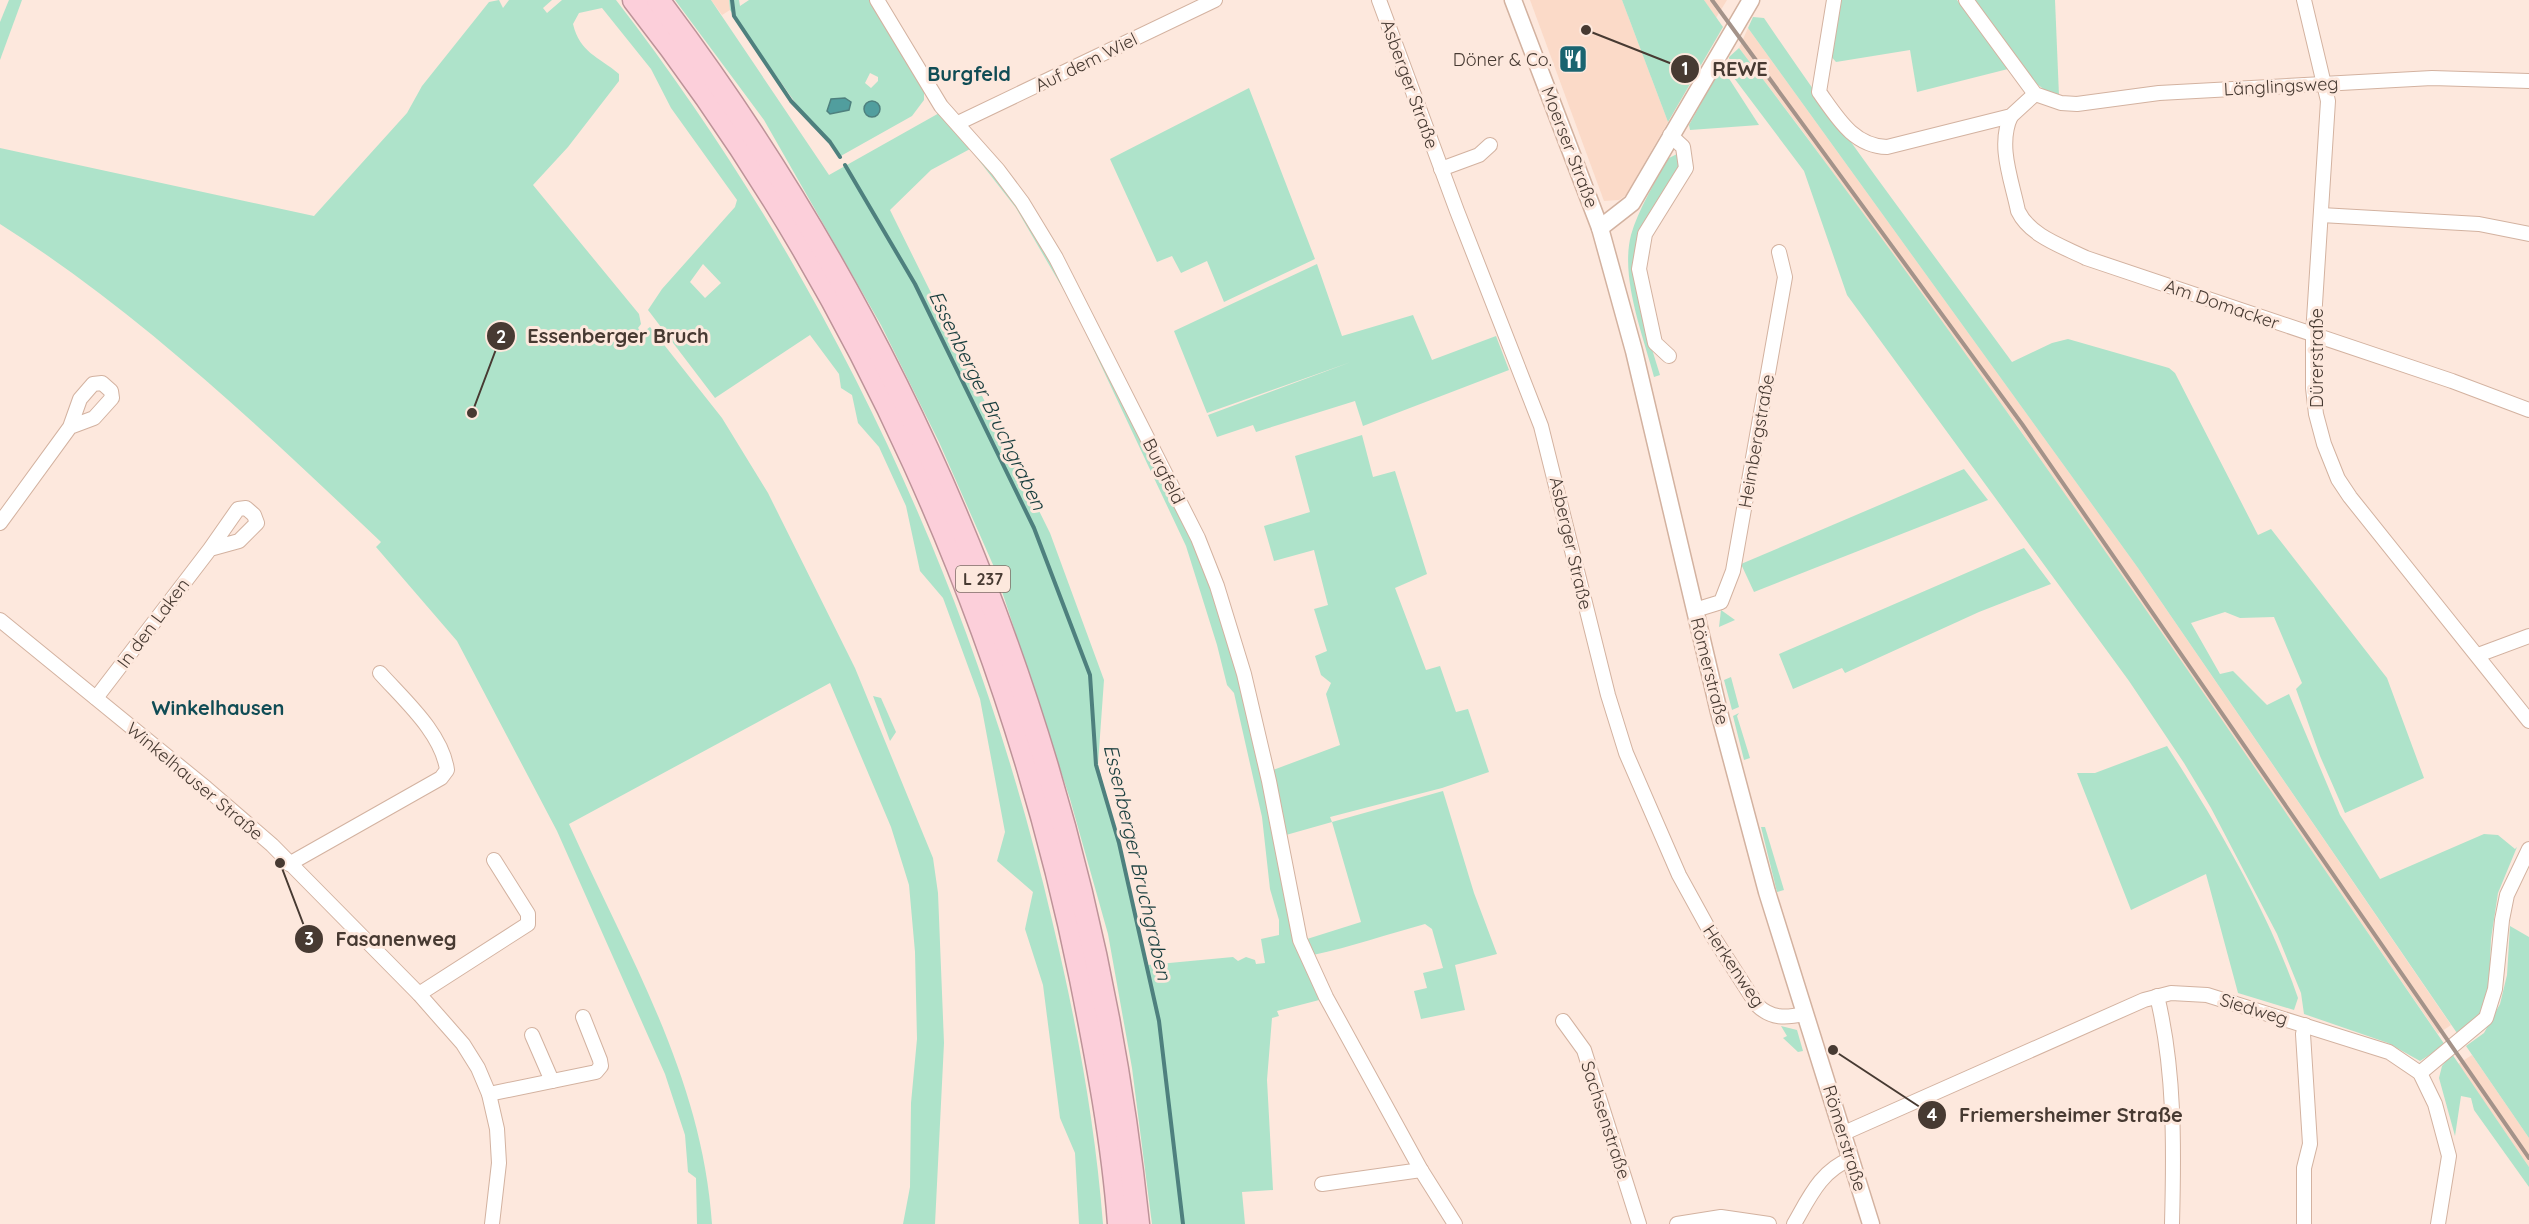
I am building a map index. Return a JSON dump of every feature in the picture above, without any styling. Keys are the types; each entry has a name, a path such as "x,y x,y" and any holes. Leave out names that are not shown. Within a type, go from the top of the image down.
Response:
{"highway":[{"name":"L 237","path":"634,0 732,136 833,303 899,432 968,592 1009,707 1042,815 1070,925 1096,1054 1119,1224"},
{"name":"L 237","path":"658,0 758,140 846,287 911,412 983,577 1024,688 1075,861 1113,1038 1138,1224"}],"street":[{"name":"Burgfeld","path":"877,0 941,106 958,123 1022,202 1056,258 1198,538 1217,586 1244,674 1276,812 1300,940 1326,997 1421,1170 1455,1224"},
{"name":"Auf dem Wiel","path":"958,123 1215,0"},
{"name":"Asberger Straße","path":"1379,0 1540,426 1554,470 1608,695 1626,753 1661,837 1701,916"},
{"name":"Moerser Straße","path":"1513,0 1600,228"},
{"path":"1600,228 1632,203 1751,0"},
{"path":"1834,0 1819,92 1854,137 1870,146 1887,147 2011,116 2035,94 1966,0"},
{"name":"Dürerstraße","path":"2304,0 2328,101 2313,335 2313,388 2316,414 2329,460 2338,478 2529,721"},
{"name":"Länglingsweg","path":"2035,94 2061,103 2077,104 2159,93 2325,83 2432,78 2529,81"},
{"name":"Am Domacker","path":"2011,116 2006,128 2004,143 2018,211 2034,231 2086,258 2529,410"},
{"path":"1669,356 1656,343 1639,269 1646,234 1686,168 1683,147 1670,135"},
{"name":"Asberger Straße","path":"1441,168 1479,155 1490,145"},
{"path":"2321,215 2479,224 2529,234"},
{"name":"Römerstraße","path":"1600,228 1634,351 1695,610 1767,892 1871,1224"},
{"name":"Heimbergstraße","path":"1695,610 1720,602 1733,571 1785,277 1779,252"},
{"path":"0,523 70,427"},
{"name":"In den Laken","path":"96,698 210,549"},
{"name":"Winkelhauser Straße","path":"0,620 206,788 289,864 419,994 463,1044 478,1068 489,1095 497,1129 499,1163 492,1224"},
{"path":"2478,655 2529,636"},
{"path":"289,864 441,778 447,770 445,759 436,741 380,673"},
{"path":"2438,1224 2449,1156 2435,1104 2420,1073 2486,1018 2495,989 2507,895 2529,849"},
{"path":"419,994 528,924 528,914 494,860"},
{"name":"Herkenweg","path":"1701,916 1763,1011 1778,1017 1804,1014"},
{"name":"Siedweg","path":"1844,1133 2157,996 2171,993 2207,995 2305,1025 2389,1052 2420,1073"},
{"path":"2157,996 2164,1035 2173,1118 2172,1224"},
{"path":"489,1095 596,1072 601,1066 583,1017"},
{"name":"Sachsenstraße","path":"1563,1021 1584,1050 1639,1224"},
{"path":"2304,1224 2304,1168 2310,1144 2303,1034 2305,1025"},
{"path":"532,1035 552,1081"},
{"path":"1794,1224 1814,1188 1830,1169 1851,1159"},
{"path":"1322,1184 1421,1170"},
{"path":"1677,1224 1720,1217 1769,1224"}],"shaded area":[{"path":"711,0 729,0 730,10 722,15"},
{"path":"1530,0 1622,0 1668,122 1626,195 1619,200 1604,201"},
{"path":"1704,0 1727,0 1716,18"},
{"path":"1748,28 2138,568 2451,1025 2438,1034 2018,427 1804,133 1739,48"},
{"path":"2472,1055 2529,1138 2529,1167 2458,1064"}],"green space":[{"path":"9,0 22,0 0,60 0,22"},
{"path":"499,0 503,8 509,0 552,0 543,8 547,13 562,0 616,0 692,104 762,211 826,322 884,436 935,553 981,673 1019,795 1052,920 1077,1033 1090,1109 1103,1224 1079,1224 1075,1153 1060,1118 1043,985 1025,929 1033,892 997,861 1005,832 980,699 943,598 920,571 906,506 879,447 858,423 852,395 841,388 839,374 810,335 715,398 648,310 662,289 735,207 737,200 671,108 651,69 602,8 579,13 573,24 580,42 619,74 619,81 568,147 533,185 639,314 641,324 638,328 642,333 650,327 722,418 768,493 855,668 933,858 938,893 944,1043 935,1224 903,1224 910,1187 911,1103 917,1039 915,952 909,885 891,827 830,683 569,824 638,970 678,1067 694,1118 705,1170 712,1224 697,1224 696,1178 688,1172 685,1135 665,1074 557,831 457,641 376,547 381,542 245,415 150,333 51,258 0,224 0,148 314,216 407,113 422,86 489,2","holes":["703,264 721,283 705,298 690,282"]},
{"path":"675,0 711,0 829,175 941,112 996,174 1042,241 1196,543 1220,604 1323,999 1277,1011 1279,1016 1272,1018 1267,1080 1273,1190 1242,1192 1245,1224 1152,1224 1132,1068 1108,934 1070,799 994,567 939,442 881,325 764,120","holes":["970,149 1016,208 1073,306 1186,546 1227,685 1234,693 1262,817 1270,889 1279,920 1279,935 1261,939 1265,963 1256,964 1255,960 1246,957 1238,961 1233,957 1148,965 1098,764 1104,680 1050,533 890,210 931,170"]},
{"path":"729,0 739,0 740,6 749,0 872,0 924,91 924,100 912,116 839,157 825,137 811,125 730,10","holes":["870,73 878,77 878,81 871,88 865,83"]},
{"path":"1622,0 1704,0 1723,27 1668,122"},
{"path":"1838,0 1957,0 2008,69 1917,92 1910,50 1836,62 1829,54"},
{"path":"1972,0 2055,0 2059,96 2046,91 2033,81"},
{"path":"1753,17 1764,18 1855,148 2012,362 2052,343 2068,339 2169,368 2175,373 2258,535 2271,529 2387,678 2424,778 2345,813 2320,756 2296,689 2302,683 2274,617 2240,618 2225,612 2191,623 2220,674 2233,671 2267,705 2289,694 2340,815 2380,879 2484,834 2498,835 2515,849 2517,847 2498,893 2491,939 2489,988 2483,1011 2459,1036 2138,568 1748,28"},
{"path":"1739,48 1831,170 2010,417 2445,1045 2420,1061 2388,1043 2304,1014 2301,993 2277,934 2211,808 2184,763 2129,681 1847,295 1804,171 1731,74 1729,57"},
{"path":"1720,73 1728,77 1759,125 1690,130 1689,125"},
{"path":"1249,88 1315,259 1224,302 1207,261 1181,273 1172,256 1157,262 1110,159"},
{"path":"1677,154 1682,158 1682,165 1643,232 1651,346 1660,375 1654,377 1634,306 1628,269 1628,252 1631,235 1642,206 1667,159"},
{"path":"1317,264 1342,336 1413,315 1432,360 1496,336 1509,370 1363,426 1355,401 1256,432 1253,425 1217,437 1208,415 1351,362 1207,413 1174,331"},
{"path":"1362,435 1373,477 1395,471 1427,574 1395,588 1426,670 1440,666 1456,712 1468,709 1489,772 1442,788 1330,817 1332,822 1286,835 1273,770 1340,745 1326,694 1331,683 1321,675 1315,656 1327,651 1314,609 1328,605 1314,550 1274,561 1264,526 1310,512 1295,456"},
{"path":"1964,469 1988,500 1754,592 1741,564"},
{"path":"2024,548 2051,584 1979,612 1845,673 1842,668 1793,689 1779,654"},
{"path":"1721,610 1735,620 1719,627"},
{"path":"1731,677 1739,707 1732,710 1724,680"},
{"path":"873,696 881,698 896,732 890,741"},
{"path":"1739,713 1737,716 1750,758 1744,760 1733,716"},
{"path":"2167,746 2222,836 2257,901 2298,998 2294,1010 2238,993 2206,874 2131,910 2077,773 2095,773"},
{"path":"1443,791 1474,893 1497,954 1455,965 1465,1010 1421,1019 1414,991 1427,988 1423,973 1443,968 1432,929 1425,924 1313,955 1307,939 1361,922 1332,822"},
{"path":"1761,827 1765,827 1784,890 1777,892"},
{"path":"2510,926 2529,937 2529,1138 2466,1046 2484,1033 2500,1004 2507,975"},
{"path":"1781,1026 1797,1030 1803,1051 1798,1052 1783,1038 1787,1036"},
{"path":"2452,1054 2529,1167 2529,1187 2474,1110 2471,1098 2461,1096 2455,1136 2439,1078 2442,1066"}],"water":[{"path":"845,98 851,102 849,110 830,114 827,111 831,99"},
{"path":"872,101 880,109 872,117 864,109"}],"waterway":[{"name":"Essenberger Bruchgraben","path":"732,0 734,16 791,101 830,142 840,157"},
{"name":"Essenberger Bruchgraben","path":"845,165 915,284 1034,528 1090,675 1096,765 1119,843 1159,1021 1183,1224"}],"railway":[{"path":"1712,0 2022,424 2529,1158"}],"place":[{"name":"REWE","path":"1586,30"},
{"name":"Döner & Co.","path":"1573,59"},
{"name":"Essenberger Bruch","path":"472,413"},
{"name":"Fasanenweg","path":"280,863"},
{"name":"Friemersheimer Straße","path":"1833,1050"}],"district":[{"name":"Burgfeld","path":"969,73"},
{"name":"Winkelhausen","path":"218,707"}]}
